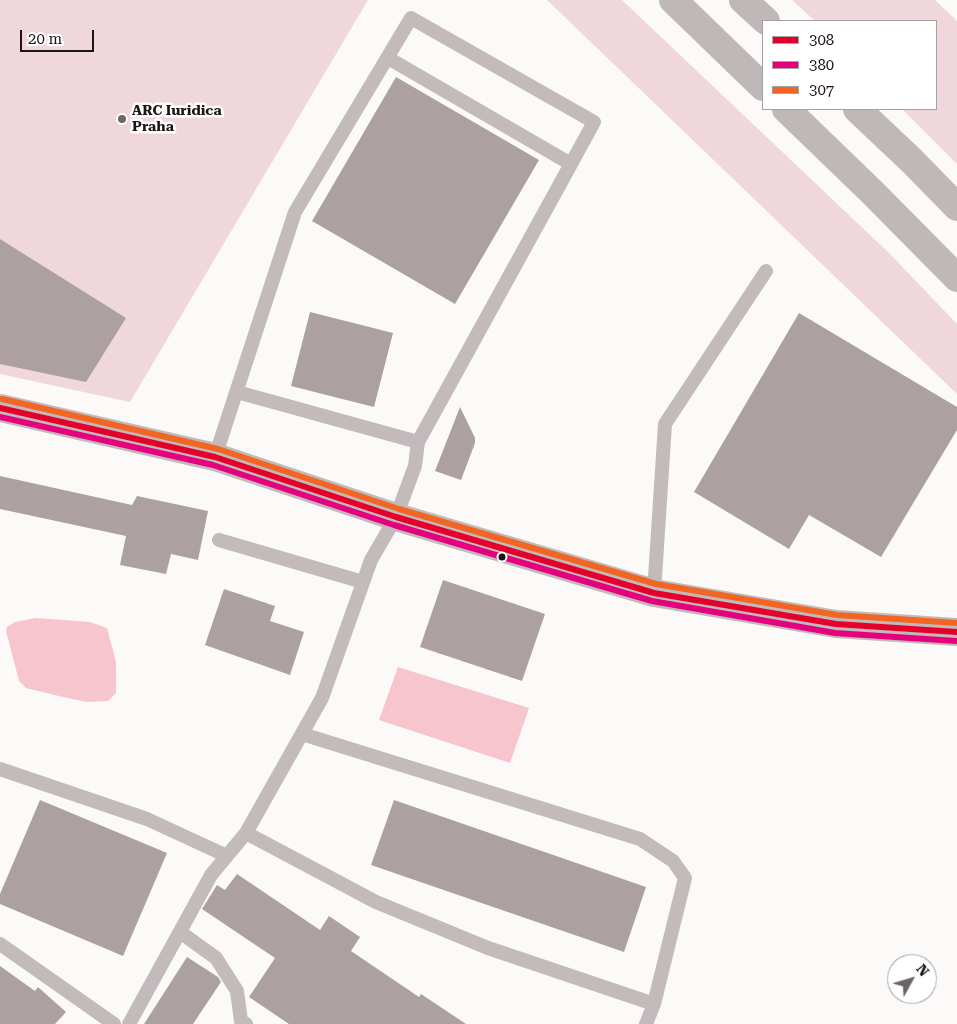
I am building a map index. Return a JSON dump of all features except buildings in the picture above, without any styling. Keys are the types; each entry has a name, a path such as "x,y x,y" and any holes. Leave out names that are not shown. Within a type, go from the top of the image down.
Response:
{"highway":[{"path":"673,0 762,86"},
{"path":"743,0 765,20"},
{"path":"787,110 873,192 957,278"},
{"path":"858,110 957,207"}],"main road":[{"path":"0,408 214,458 396,517 654,593 836,624 957,632"}],"lane":[{"path":"129,1024 211,875 246,833 322,698 371,560 396,517 415,466 418,442 594,122 411,18 295,212 214,458"},
{"path":"388,58 571,164"},
{"path":"654,593 665,424 766,271"},
{"path":"237,392 418,442"},
{"path":"220,540 363,582"},
{"path":"302,734 640,839 673,861 685,878 654,1004 646,1024"},
{"path":"0,769 147,819 227,856"},
{"path":"246,833 384,906 488,948 654,1004"},
{"path":"180,932 216,958 237,991 240,1020 246,1024"},
{"path":"0,944 114,1024"}],"shaded area":[{"name":"ARC Iuridica Praha","path":"0,0 368,0 130,402 0,374"},
{"path":"547,0 622,0 889,253 957,324 957,394"},
{"path":"792,0 935,0 957,21 957,164 903,110 937,110 937,20 814,20"},
{"path":"36,618 90,622 107,628 116,662 116,693 108,701 87,702 63,697 26,688 19,681 6,631 7,627 15,622"},
{"path":"398,667 529,708 510,763 379,720"}],"transit line":[{"name":"307","path":"2,399 218,449 399,509 656,584 837,615 957,623"},
{"name":"308","path":"0,408 215,457 396,517 654,593 836,624 957,632"},
{"name":"380","path":"0,417 213,465 394,525 652,601 835,633 956,641"}],"place":[{"name":"ARC Iuridica Praha","path":"122,119"}]}
